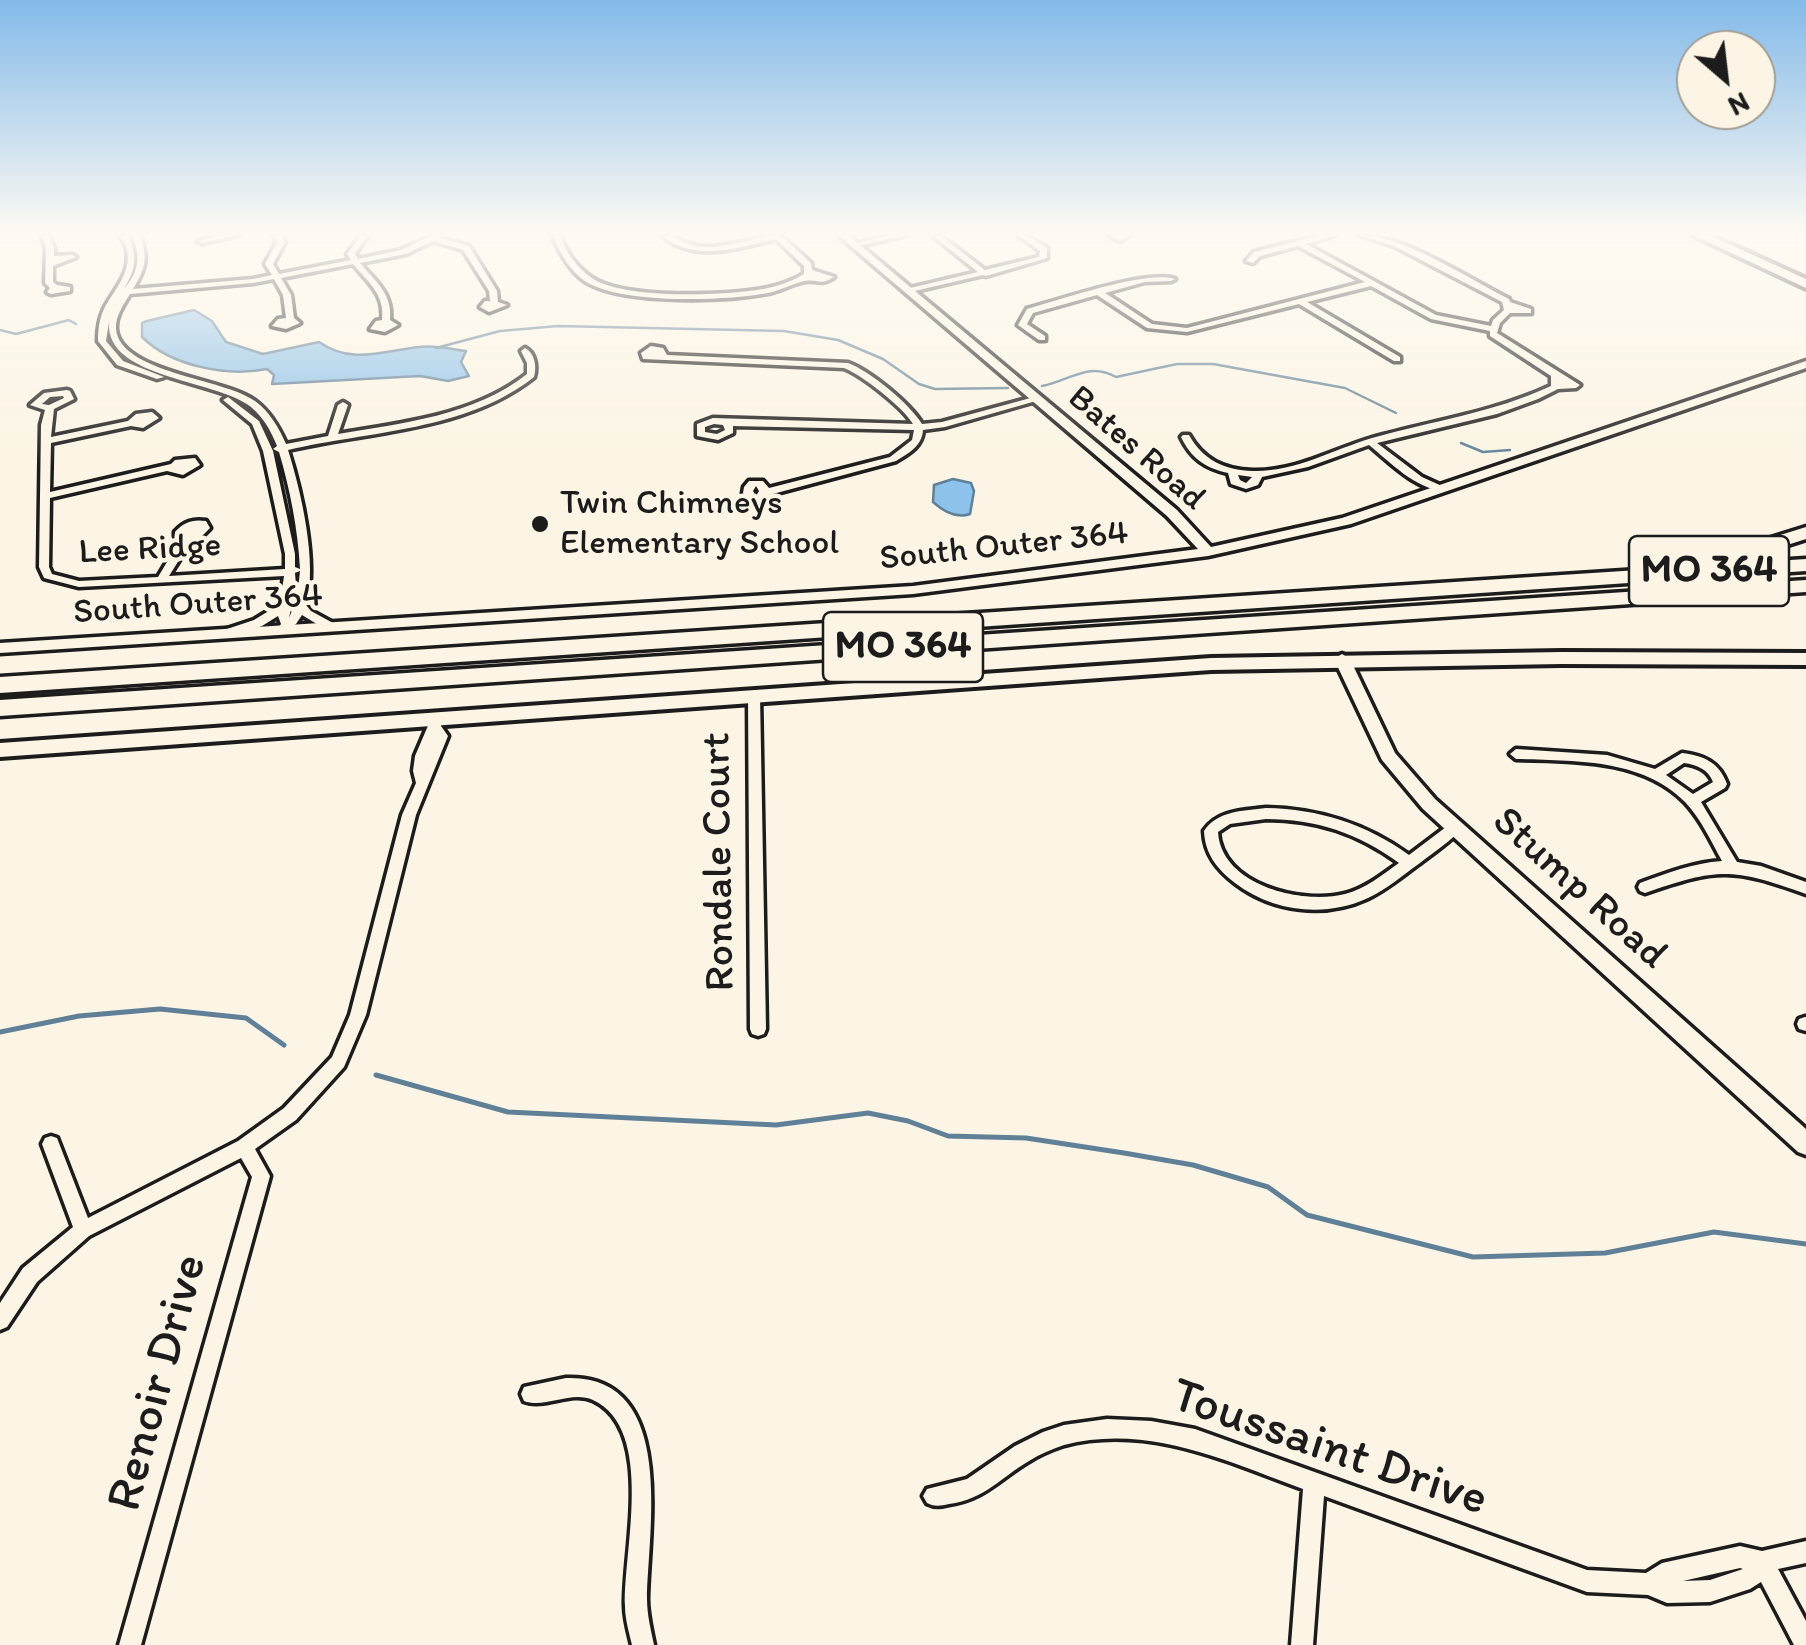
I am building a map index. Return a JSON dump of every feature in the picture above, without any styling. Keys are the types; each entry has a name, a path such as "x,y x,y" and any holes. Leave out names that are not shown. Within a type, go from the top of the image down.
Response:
{"highway":[{"path":"1612,578 1732,557 1806,533"},
{"name":"MO 364","path":"0,685 1806,565"},
{"name":"MO 364","path":"0,708 1806,586"}],"main road":[{"path":"0,750 436,723 754,694 1212,664 1806,659"}],"street":[{"path":"104,312 102,341 116,360 134,370 224,397 256,423 268,451 290,570 294,618 285,626"},
{"path":"114,312 114,338 128,355 150,366 234,392 268,419 284,447 307,554 305,568 292,605 231,632"},
{"path":"289,312 290,319"},
{"path":"386,322 388,312"},
{"name":"Bates Road","path":"934,312 1172,513 1208,552"},
{"path":"1030,312 1022,325 1042,338"},
{"path":"1126,312 1140,321 1174,330 1200,328 1263,312"},
{"path":"1317,312 1397,359"},
{"path":"1424,312 1493,329"},
{"path":"1493,329 1505,312"},
{"path":"1186,437 1202,461 1232,472 1235,482 1246,486 1254,483 1258,474 1370,442 1422,432 1530,398 1554,380 1498,339 1493,329"},
{"path":"268,451 381,430 506,394 531,375 531,363 524,351"},
{"path":"660,357 855,368 902,402 920,427"},
{"name":"South Outer 364","path":"0,648 285,626 933,588 1208,552 1293,536 1806,364"},
{"path":"727,423 920,427 942,425 1038,399"},
{"path":"328,439 343,405"},
{"name":"Lee Ridge","path":"50,408 46,416 44,567 48,576 78,584 278,574 305,568"},
{"path":"46,441 131,423"},
{"path":"766,492 893,458 909,449 920,427"},
{"path":"1370,442 1428,476 1440,489"},
{"path":"45,496 171,467"},
{"path":"162,579 188,537"},
{"path":"292,605 330,626"},
{"name":"Stump Road","path":"1342,660 1388,756 1455,828 1806,1144"},
{"name":"Rondale Court","path":"754,694 758,1029"},
{"path":"0,1320 30,1275 83,1230 244,1147 290,1114 338,1062 358,1015 421,780 429,771 442,736 436,723"},
{"path":"1516,754 1577,756 1621,763 1655,775 1692,800 1731,864"},
{"path":"1655,775 1682,758 1707,764 1718,774 1720,784 1692,800"},
{"path":"1407,861 1335,822 1311,816 1284,812 1248,815 1220,821 1211,831 1218,860 1246,884 1287,901 1332,903 1360,896 1455,828"},
{"path":"1645,887 1685,871 1731,864 1806,888"},
{"path":"51,1144 83,1230"},
{"name":"Renoir Drive","path":"130,1645 260,1176 244,1147"},
{"path":"531,1394 568,1387 600,1392 624,1415 638,1449 643,1514 636,1602 642,1645"},
{"name":"Toussaint Drive","path":"934,1496 970,1489 1024,1452 1055,1438 1118,1428 1148,1429 1195,1439 1572,1577 1619,1586 1649,1584 1667,1592 1732,1586 1750,1578 1762,1562 1806,1552"},
{"path":"1302,1645 1314,1484"},
{"path":"1762,1562 1806,1644"}],"water":[{"path":"197,312 212,321 226,342 263,354 319,342 355,355 419,347 466,351 461,362 469,376 448,381 420,376 272,384 274,375 267,369 218,370 168,355 142,337 142,323"},
{"path":"953,479 971,483 974,491 970,514 950,513 933,502 934,485"}],"waterway":[{"path":"0,330 16,334 69,320 76,324"},
{"path":"436,348 500,331 558,326 784,331 838,340 883,359 919,384 935,389 1008,388"},
{"path":"1042,386 1088,371 1116,377 1177,364 1213,364 1345,388 1396,413"},
{"path":"1461,443 1483,452 1510,450"},
{"path":"0,1032 79,1016 160,1009 246,1018 284,1045"},
{"path":"376,1075 508,1112 776,1125 868,1113 908,1121 948,1136 1026,1138 1124,1153 1193,1165 1268,1187 1307,1215 1473,1257 1605,1253 1714,1232 1806,1244"}],"place":[{"name":"Twin Chimneys Elementary School","path":"540,524"}]}
